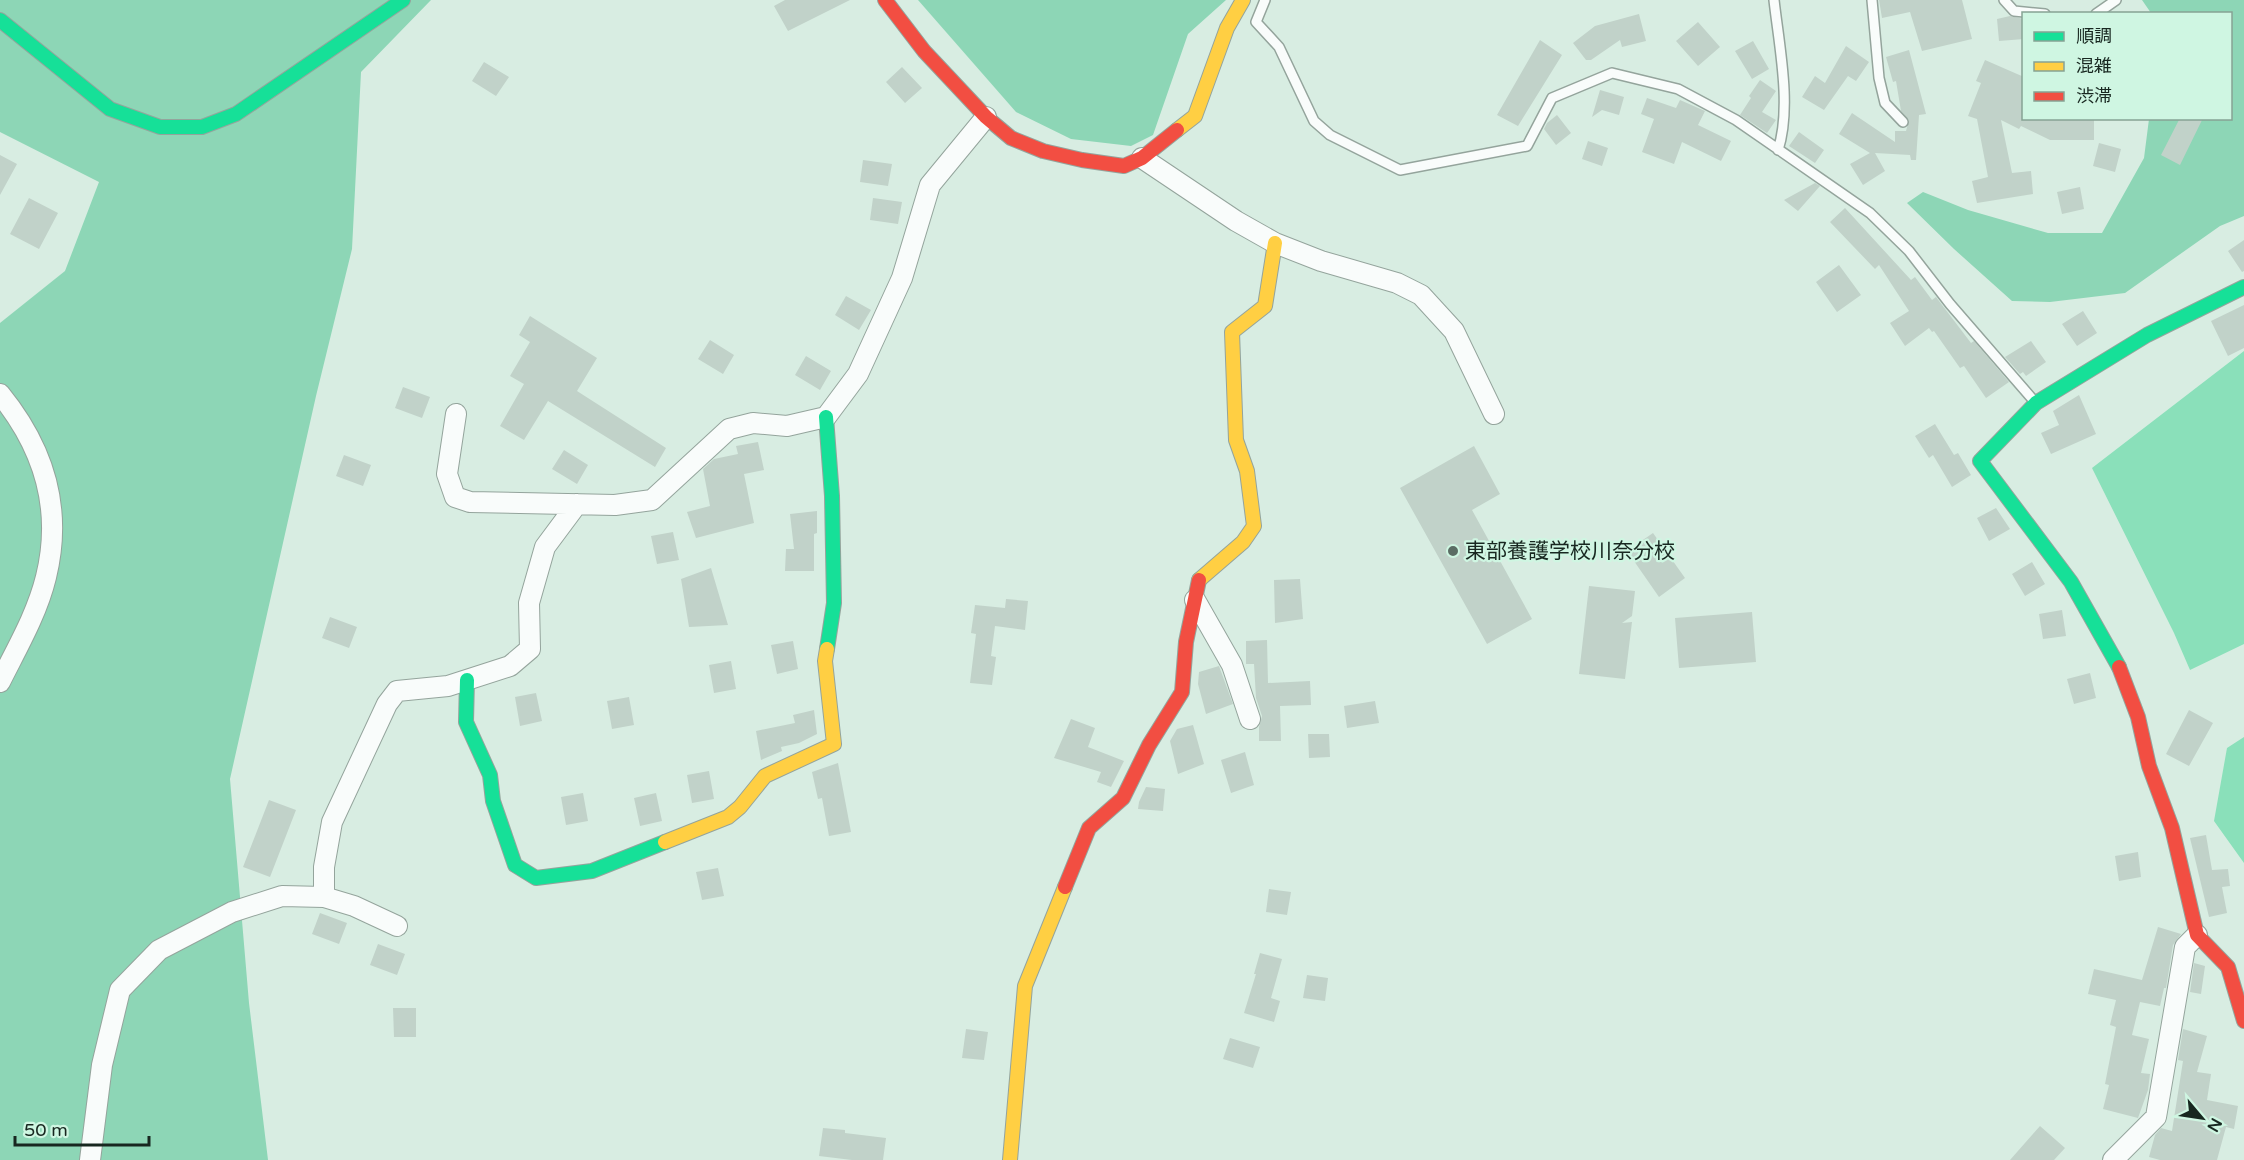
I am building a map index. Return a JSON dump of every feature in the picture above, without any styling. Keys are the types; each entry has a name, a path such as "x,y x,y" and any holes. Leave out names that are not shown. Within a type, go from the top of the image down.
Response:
{"street":[{"path":"0,20 110,109 160,127 202,127 236,114 403,0"},
{"path":"885,0 924,51 986,117 1011,138 1043,151 1124,166 1142,158 1195,116 1227,28 1243,0"},
{"path":"456,414 447,474 455,497 470,502 615,505 652,500 729,429 753,423 788,426 826,417 858,374 902,278 930,185 986,117"},
{"path":"1142,158 1236,221 1275,243 1322,261 1397,283 1421,295 1454,331 1494,414"},
{"path":"1010,1160 1025,986 1089,828 1123,798 1149,745 1182,692 1186,642 1199,579 1243,542 1254,526 1247,471 1236,440 1232,332 1265,306 1275,243"},
{"path":"2244,287 2147,335 2036,403 1980,461 2071,582 2122,670 2138,717 2149,766 2172,828 2198,934 2228,967 2244,1021"},
{"path":"0,394 38,453 51,498 51,540 46,577 27,628 0,682"},
{"path":"467,680 466,722 490,775 493,801 515,865 536,878 592,871 728,817 740,807 765,776 834,744 825,661 834,603 832,496 826,417"},
{"path":"324,897 324,867 332,822 387,704 397,691 448,686 510,666 530,649 530,603 545,547 577,504"},
{"path":"1195,600 1232,665 1250,719"},
{"path":"90,1160 102,1065 120,990 159,950 232,912 282,896 324,897 354,906 397,926"},
{"path":"2113,1160 2156,1117 2185,947 2198,934"}],"lane":[{"path":"1265,0 1256,22 1279,47 1314,121 1330,135 1400,170 1527,146 1552,98 1612,73 1678,88 1736,120 1870,213 1909,251 1950,304 2036,403"},
{"path":"1774,0 1783,74 1783,134 1778,150"},
{"path":"1872,0 1879,78 1885,103 1903,122"},
{"path":"2004,0 2014,11 2024,12"},
{"path":"2099,12 2116,0"}],"shaded area":[{"path":"0,0 431,0 361,72 352,249 316,396 230,779 249,1003 268,1160 0,1160 0,323 65,271 99,182 0,132"},
{"path":"918,0 1226,0 1188,34 1153,135 1131,146 1071,139 1016,112"},
{"path":"2142,0 2244,0 2244,216 2220,226 2125,293 2050,302 2012,301 1907,203 1923,192 1968,210 2048,233 2102,233 2144,158 2149,120 2232,120 2232,12 2150,12"},
{"path":"2244,351 2244,644 2190,670 2092,468"},
{"path":"2244,737 2244,863 2214,821 2227,748"}],"building":[{"path":"785,0 850,0 788,31 774,6"},
{"path":"1879,0 1962,0 1972,39 1922,51 1910,12 1882,18"},
{"path":"1639,14 1646,41 1622,47 1620,40 1591,60 1586,60 1573,43 1595,26"},
{"path":"2010,16 2022,19 2022,39 1999,41 1997,19"},
{"path":"1698,22 1720,47 1698,66 1676,41"},
{"path":"1540,40 1562,55 1518,126 1497,115"},
{"path":"1753,41 1769,69 1752,79 1735,51"},
{"path":"1846,46 1869,62 1856,81 1848,76 1824,110 1802,97 1815,76 1825,83"},
{"path":"1909,50 1926,114 1919,115 1916,160 1911,160 1910,155 1875,153 1885,171 1863,185 1850,164 1870,153 1839,134 1852,113 1895,142 1895,131 1906,131 1909,120 1901,111 1896,81 1893,82 1886,57"},
{"path":"1985,60 2022,76 2022,120 2094,120 2094,140 2050,140 2021,126 2019,129 2001,120 2012,173 2031,171 2033,194 1977,203 1972,181 1988,177 1977,119 1968,116 1981,83 1976,81"},
{"path":"484,62 509,77 496,96 472,81"},
{"path":"902,67 922,88 905,103 886,82"},
{"path":"1760,80 1776,91 1762,112 1776,120 1767,133 1740,115"},
{"path":"1600,90 1624,97 1619,115 1602,110 1592,117"},
{"path":"1647,98 1676,108 1680,100 1705,111 1698,125 1731,141 1721,161 1682,142 1674,164 1642,152 1654,119 1641,114"},
{"path":"1557,115 1571,133 1556,145 1544,129 1547,123"},
{"path":"2179,120 2202,120 2180,165 2161,155"},
{"path":"1799,132 1824,150 1815,163 1789,146"},
{"path":"1588,141 1608,148 1602,166 1582,159"},
{"path":"2099,143 2121,149 2115,172 2093,166"},
{"path":"0,155 17,164 0,195"},
{"path":"863,160 892,164 888,186 860,182"},
{"path":"1815,183 1820,186 1798,211 1784,200"},
{"path":"2080,187 2084,209 2062,214 2057,192"},
{"path":"29,198 58,213 39,249 10,234"},
{"path":"873,198 902,202 898,224 870,220"},
{"path":"1845,208 1911,280 1915,277 1932,300 1936,297 1971,343 1974,341 2009,382 1986,398 1964,366 1960,368 1934,331 1932,332 1929,328 1905,346 1890,323 1909,311 1879,265 1875,269 1830,222"},
{"path":"2244,240 2244,271 2242,272 2228,251"},
{"path":"1839,265 1861,295 1837,312 1816,282"},
{"path":"846,296 871,310 859,330 835,315"},
{"path":"2244,305 2244,348 2228,356 2211,321"},
{"path":"2083,311 2097,333 2077,346 2062,324"},
{"path":"530,316 597,358 577,391 666,448 655,467 548,401 524,440 500,426 524,384 510,376 530,342 519,335"},
{"path":"710,340 734,355 723,374 698,359"},
{"path":"2031,341 2046,362 2026,376 2023,372 2020,374 2005,357"},
{"path":"806,356 831,371 820,390 795,375"},
{"path":"403,387 430,397 422,418 395,408"},
{"path":"2079,395 2096,434 2051,454 2041,433 2059,425 2053,411"},
{"path":"1935,424 1954,455 1958,453 1971,475 1952,487 1933,455 1929,458 1915,436"},
{"path":"758,442 764,470 744,474 754,523 696,538 687,512 710,506 703,469 714,459 738,454 736,446"},
{"path":"1474,446 1500,494 1472,510 1532,619 1487,644 1400,488"},
{"path":"564,450 588,465 577,484 552,469"},
{"path":"344,455 371,465 363,486 336,476"},
{"path":"1996,508 2010,529 1989,541 1977,518"},
{"path":"817,511 817,533 814,534 814,571 785,571 786,549 794,549 790,514"},
{"path":"673,532 679,560 657,564 651,536"},
{"path":"1653,533 1685,578 1659,597 1627,551"},
{"path":"2032,562 2045,584 2025,596 2012,574"},
{"path":"711,568 728,625 689,627 681,579"},
{"path":"1300,579 1303,619 1275,623 1274,580"},
{"path":"1589,586 1635,591 1632,616 1622,623 1632,622 1625,679 1579,674"},
{"path":"1006,599 1028,601 1025,630 995,626 991,656 996,657 992,685 970,683 976,634 971,633 975,605 1005,608"},
{"path":"2062,610 2066,636 2043,639 2039,614"},
{"path":"1752,612 1756,662 1679,668 1675,618"},
{"path":"330,617 357,627 349,648 322,638"},
{"path":"1267,640 1268,683 1310,681 1311,705 1280,706 1281,741 1259,741 1262,716 1256,698 1254,664 1246,664 1246,641"},
{"path":"793,641 798,669 777,674 771,645"},
{"path":"731,661 736,689 714,693 709,665"},
{"path":"1219,666 1233,704 1206,714 1198,684 1199,672"},
{"path":"2090,673 2096,698 2074,704 2067,679"},
{"path":"536,693 542,721 520,726 515,697"},
{"path":"629,697 634,725 612,729 607,701"},
{"path":"1375,701 1379,723 1347,728 1344,706"},
{"path":"814,710 817,734 799,743 781,747 782,751 761,760 756,731 795,723 793,715"},
{"path":"2189,710 2213,723 2189,766 2166,754"},
{"path":"1071,719 1095,728 1088,747 1124,761 1111,787 1097,782 1101,772 1054,758"},
{"path":"1193,725 1204,764 1178,774 1170,741 1177,729"},
{"path":"1308,734 1329,734 1330,757 1309,758"},
{"path":"1245,752 1254,785 1231,793 1221,760"},
{"path":"838,763 851,832 829,836 822,798 818,799 812,772"},
{"path":"709,771 714,799 692,803 687,775"},
{"path":"1146,787 1165,789 1163,811 1138,809"},
{"path":"583,793 588,821 566,825 561,797"},
{"path":"656,793 662,821 640,826 634,798"},
{"path":"269,800 296,810 270,877 243,867"},
{"path":"2206,835 2212,870 2228,869 2230,886 2222,887 2227,913 2209,917 2190,838"},
{"path":"2138,852 2141,877 2119,881 2115,856"},
{"path":"718,868 724,896 702,900 696,872"},
{"path":"1269,889 1291,892 1287,915 1266,912"},
{"path":"320,913 347,923 339,944 312,934"},
{"path":"2158,927 2181,934 2173,945 2166,988 2164,988 2160,1006 2140,1002 2132,1035 2149,1039 2141,1073 2150,1074 2148,1090 2138,1118 2103,1109 2109,1085 2105,1084 2116,1027 2110,1025 2116,1000 2088,994 2094,969 2142,980"},
{"path":"378,944 405,954 397,975 370,965"},
{"path":"1260,953 1282,959 1271,998 1280,1001 1274,1022 1244,1013"},
{"path":"2194,963 2205,966 2201,994 2190,992"},
{"path":"1307,975 1328,978 1325,1001 1303,998"},
{"path":"393,1008 416,1008 416,1037 394,1037"},
{"path":"966,1029 988,1032 984,1060 962,1058"},
{"path":"2183,1029 2207,1036 2197,1072 2211,1074 2207,1100 2238,1106 2234,1129 2226,1127 2217,1160 2160,1160 2149,1157 2155,1135 2161,1128 2172,1131 2183,1061 2178,1060"},
{"path":"1230,1038 1260,1047 1253,1068 1223,1059"},
{"path":"2040,1126 2065,1148 2054,1160 2010,1160"},
{"path":"823,1128 886,1138 883,1160 852,1160 819,1156"}],"traffic: fast":[{"path":"0,20 110,109 160,127 202,127 236,114 403,0"},
{"path":"2119,667 2071,582 1980,461 2036,403 2147,335 2244,287"},
{"path":"826,417 832,496 834,603 827,649"},
{"path":"467,680 466,722 490,775 493,801 515,865 536,878 592,871 665,842"}],"traffic: slow":[{"path":"1177,130 1195,116 1227,28 1243,0"},
{"path":"1199,580 1243,542 1254,526 1247,471 1236,440 1232,332 1265,306 1275,243"},
{"path":"665,842 728,817 740,807 765,776 834,744 825,661 827,649"},
{"path":"1010,1160 1025,986 1065,887"}],"traffic: jam":[{"path":"885,0 924,51 986,117 1011,138 1043,151 1124,166 1142,158 1177,130"},
{"path":"1065,887 1089,828 1123,798 1149,745 1182,692 1186,642 1199,580"},
{"path":"2119,667 2138,717 2149,766 2172,828 2197,935 2228,967 2244,1021"}],"place":[{"name":"東部養護学校川奈分校","path":"1453,551"}]}
